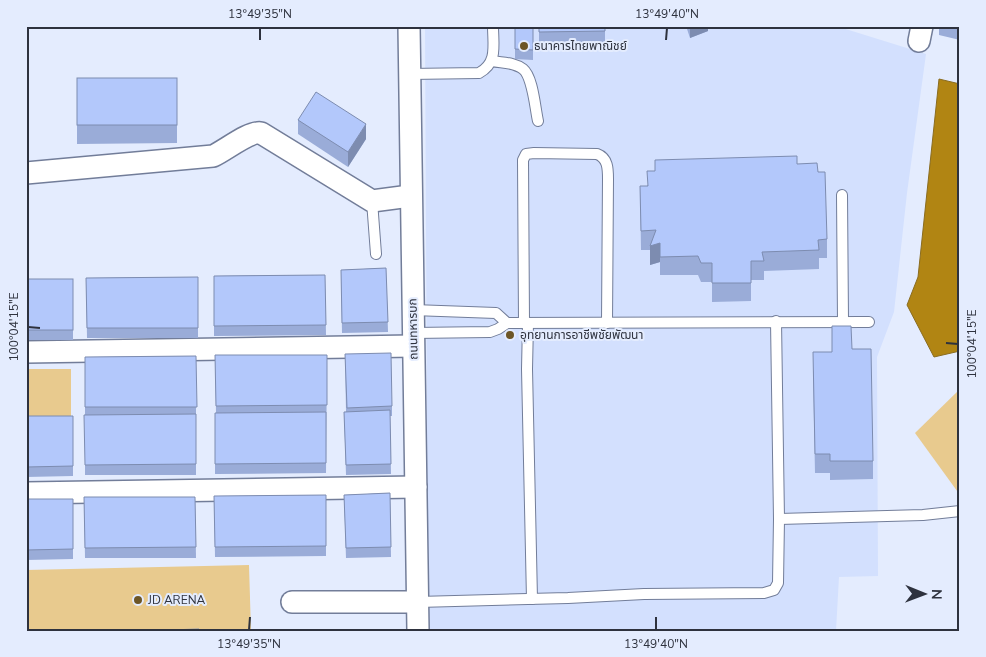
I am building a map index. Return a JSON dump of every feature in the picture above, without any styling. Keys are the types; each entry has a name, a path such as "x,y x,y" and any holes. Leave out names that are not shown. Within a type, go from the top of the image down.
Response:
{"street":[{"name":"ถนนทหารบก","path":"409,26 410,196 418,631"},
{"path":"26,173 213,156 255,132 261,133 372,201 410,196"},
{"path":"26,352 413,340"},
{"path":"26,492 416,487"},
{"path":"292,602 418,602"}],"lane":[{"path":"409,74 479,73 488,68 492,61 493,26"},
{"path":"492,61 514,64 523,69 529,77 538,121"},
{"path":"532,599 523,160 526,154 597,154 605,160 608,168 607,323"},
{"path":"842,195 843,321"},
{"path":"372,201 376,254"},
{"path":"412,310 496,313 507,323"},
{"path":"418,602 644,594 764,593 774,590 778,583 779,519 776,321"},
{"path":"413,340 490,332 507,323 869,322"},
{"path":"779,519 923,515 960,512"}],"shaded area":[{"name":"อุทยานการอาชีพชัยพัฒนา","path":"425,26 836,26 926,54 907,193 894,312 877,357 878,576 839,577 836,631 428,631"},
{"path":"939,79 960,84 960,351 934,357 907,305 918,277"},
{"path":"28,369 71,369 71,420 28,419"},
{"path":"960,389 960,495 915,433"},
{"name":"JD ARENA","path":"249,565 251,631 26,631 26,570"}],"building":[{"name":"ธนาคารไทยพาณิชย์","path":"515,26 533,26 533,50 515,49"},
{"path":"539,26 605,26 605,31 539,32"},
{"path":"77,78 177,78 177,125 77,125"},
{"path":"316,92 366,124 348,152 298,120"},
{"path":"797,156 797,164 817,163 818,172 825,172 827,239 818,240 819,250 762,252 764,261 751,261 751,283 712,283 712,263 701,263 698,256 660,257 660,243 650,246 656,230 641,231 640,186 648,186 647,171 655,171 655,160"},
{"path":"386,268 388,322 342,323 341,270"},
{"path":"325,275 326,325 214,326 214,276"},
{"path":"198,277 198,328 87,328 86,278"},
{"path":"26,279 73,279 73,330 26,330"},
{"path":"832,326 851,326 852,349 871,349 873,461 830,461 830,454 815,454 813,352 832,352"},
{"path":"391,353 392,406 347,408 345,354"},
{"path":"215,355 327,355 327,405 216,406"},
{"path":"196,356 197,407 85,407 85,357"},
{"path":"26,359 28,359 28,409 26,409"},
{"path":"390,410 391,464 346,465 344,412"},
{"path":"326,412 326,463 215,464 215,413"},
{"path":"196,414 196,464 85,465 84,415"},
{"path":"26,416 73,416 73,466 26,467"},
{"path":"390,493 391,547 346,548 344,495"},
{"path":"326,495 326,546 215,547 214,496"},
{"path":"84,497 195,497 196,547 85,548"},
{"path":"26,499 73,499 73,549 26,550"},
{"path":"199,629 199,631 137,631"}],"place":[{"name":"ธนาคารไทยพาณิชย์","path":"524,46"},
{"name":"อุทยานการอาชีพชัยพัฒนา","path":"510,335"},
{"name":"JD ARENA","path":"138,600"}]}
